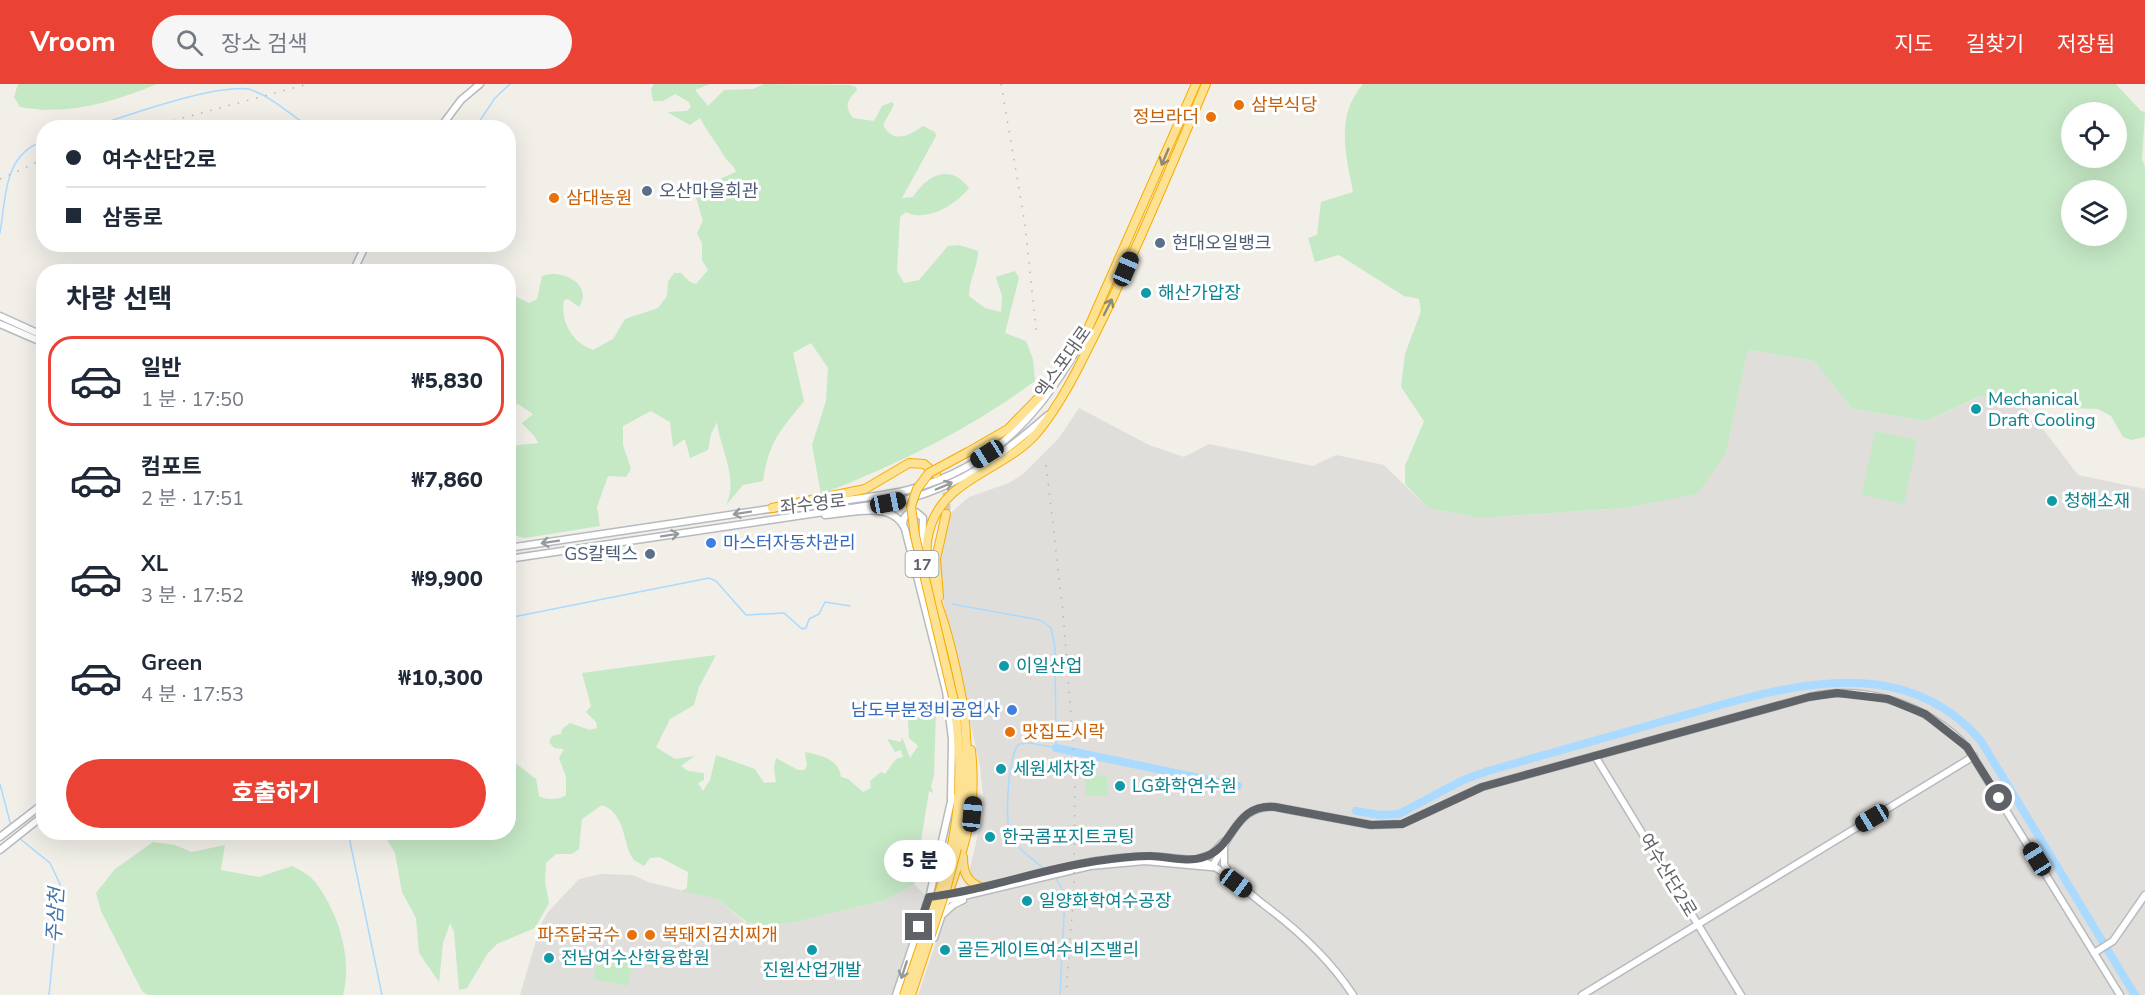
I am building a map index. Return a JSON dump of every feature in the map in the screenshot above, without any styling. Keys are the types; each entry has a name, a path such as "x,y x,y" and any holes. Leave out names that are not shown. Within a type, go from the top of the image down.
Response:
{"highway":[{"name":"엑스포대로","path":"958,847 960,786 958,701 911,511 914,495 926,476 935,468 1008,429 1049,387 1082,333 1088,330 1196,84"},
{"name":"엑스포대로","path":"958,847 963,821 967,765 943,620 926,560 930,528 941,504 956,489 1017,452 1037,432 1066,391 1116,293 1206,84"},
{"path":"772,508 866,489 909,463 924,464 936,474"},
{"path":"943,620 936,565 946,514"},
{"path":"958,847 965,874 971,883 982,890"},
{"path":"947,898 958,847"},
{"name":"17","path":"904,995 942,884 958,847"},
{"name":"17","path":"913,995 958,847"}],"street":[{"path":"446,120 461,100 480,84"},
{"path":"0,316 36,332"},
{"path":"0,324 36,340"},
{"name":"좌수영로","path":"516,547 772,508 896,493 934,481 975,462 1010,436 1047,398 1088,330"},
{"name":"좌수영로","path":"516,558 897,501 939,488 994,460 1025,437 1049,414"},
{"path":"810,513 824,515 880,511 893,514 903,524"},
{"path":"926,560 921,549 923,518 916,512 909,513 903,524 946,691 952,739 951,800"},
{"path":"1191,860 1212,854 1245,815 1266,807 1371,825 1402,824 1478,788 1809,697 1837,693 1888,699 1916,709 1951,733 1974,756 2120,995"},
{"path":"896,995 929,897 951,800 957,762 957,726"},
{"name":"여수산단2로","path":"1595,756 1741,995"},
{"path":"1582,995 1974,756"},
{"path":"0,837 36,809"},
{"path":"0,850 36,821"},
{"path":"1212,867 1231,832"},
{"path":"1224,846 1224,864 1236,883"},
{"path":"940,918 953,905 982,890 1097,861 1150,856 1191,860 1212,867 1236,883 1303,936 1333,967 1353,995"},
{"path":"926,905 947,898 1090,866 1131,861 1212,867"},
{"path":"2094,953 2113,941 2145,895"},
{"path":"929,897 947,898"},
{"path":"913,995 947,898"}],"shaded area":[{"path":"1750,350 1814,361 1852,409 1926,421 1982,396 2023,403 2078,475 2145,489 2145,995 918,995 944,918 951,911 962,906 981,819 983,795 980,766 936,571 946,517 969,497 1009,483 1023,474 1059,438 1079,408 1149,445 1184,457 1209,444 1313,466 1336,455 1384,465 1428,508 1479,518 1625,508 1697,493 1726,454 1747,354"},
{"path":"601,874 633,875 648,882 717,899 745,922 757,925 791,923 886,900 914,884 925,895 892,995 520,995 541,924 548,912 579,879"}],"green space":[{"path":"18,84 157,84 107,102 55,110 20,107 14,97"},
{"path":"654,84 710,84 695,90 708,106 724,90 753,89 764,84 850,85 856,87 857,90 848,104 848,110 853,118 874,121 882,106 892,102 894,105 883,125 892,135 907,135 923,126 935,132 936,136 902,198 913,197 925,183 939,175 954,176 962,180 969,188 957,200 940,210 923,215 906,212 900,217 897,271 904,283 919,280 948,246 959,245 978,251 969,296 985,308 1001,312 1002,296 996,277 1015,271 1019,278 1005,333 1026,341 1033,359 1035,381 985,415 932,445 821,494 812,445 826,401 828,368 811,343 793,353 804,401 772,446 763,481 743,485 726,505 730,474 717,422 711,434 708,450 690,458 685,439 673,447 670,422 651,411 623,426 623,445 631,469 626,477 608,476 597,507 600,526 525,538 516,536 516,445 538,443 522,423 533,414 516,404 516,297 529,303 537,299 542,276 558,274 573,280 582,291 582,299 579,307 568,299 564,300 566,323 579,342 593,350 613,339 625,319 658,308 667,296 668,282 674,273 681,273 690,282 696,284 708,270 702,260 702,243 697,233 703,221 695,194 701,195 710,186 719,184 722,178 736,172 700,118 690,125 667,112 687,111 691,107 689,102 675,94 663,101 653,101 651,89"},
{"path":"1363,84 2116,84 2141,111 2145,112 2142,159 2145,167 2145,437 2131,440 2123,437 2111,416 2098,409 2070,408 2049,400 2023,403 1981,396 1926,421 1852,409 1814,361 1750,350 1747,354 1726,454 1697,494 1625,508 1479,518 1428,508 1405,484 1405,466 1424,421 1401,387 1405,354 1421,311 1419,299 1404,296 1339,255 1315,262 1308,238 1317,235 1321,202 1353,192 1345,136 1349,109 1354,96"},
{"path":"1875,431 1917,440 1904,504 1862,495"},
{"path":"716,655 699,687 694,705 670,719 656,747 675,759 695,756 681,766 688,771 704,773 704,780 698,783 703,791 710,780 716,755 755,769 764,783 776,782 774,768 776,758 798,770 804,770 807,766 805,752 833,762 841,777 848,779 863,792 871,788 870,781 881,772 885,774 896,759 903,757 901,750 895,752 887,739 901,742 902,737 910,758 918,746 909,738 908,720 936,711 934,775 931,786 933,793 929,791 914,884 886,900 791,923 765,925 748,923 717,899 681,891 687,888 688,872 659,857 650,858 644,866 634,860 616,815 602,805 582,819 579,849 572,854 556,854 546,863 545,882 549,903 535,928 497,944 488,953 467,988 459,990 454,932 450,923 443,943 439,982 419,953 416,918 402,892 395,853 387,840 516,840 516,763 536,779 539,796 560,798 566,795 566,777 559,758 564,749 554,748 549,742 552,736 561,734 562,729 570,723 590,730 597,728 596,722 586,712 591,706 582,673"},
{"path":"1107,775 1108,796 1085,796 1085,776"},
{"path":"153,842 175,845 192,852 225,845 221,870 259,877 292,866 310,877 323,894 337,921 345,951 346,981 343,995 148,995 142,991 101,911 96,893 115,869"},
{"path":"599,953 633,960 628,986 593,979"}],"waterway":[{"path":"480,120 495,98 510,84"},
{"path":"114,120 193,96 234,89 249,89 258,92 300,120"},
{"path":"0,233 9,179 21,156 36,145"},
{"path":"516,616 709,578 716,581 746,615 784,613 802,629 806,628 809,619 819,614 825,602 850,606"},
{"path":"952,604 1040,620 1051,628 1055,647 1056,748 1031,743 1019,744 1012,761 1008,803 1011,836 1021,850 1044,869"},
{"path":"1356,811 1380,815 1399,814 1463,780 1488,771 1746,698 1830,683 1871,684 1911,692 1948,711 1981,741 2135,995"},
{"path":"1056,748 1238,786"},
{"name":"주삼천","path":"0,784 11,826"},
{"name":"주삼천","path":"19,838 50,863 60,884 49,995"},
{"path":"350,840 382,995"},
{"path":"1056,878 1065,895 1060,995"}],"tunnel":[{"path":"941,481 947,495 946,514"}],"railway":[{"path":"175,120 308,84"},
{"path":"1001,84 1025,224 1036,330"},
{"path":"0,179 36,163"},
{"path":"1046,465 1063,612 1075,768 1074,890 1066,995"}],"place":[{"name":"삼부식당","path":"1239,105"},
{"name":"정브라더","path":"1211,117"},
{"name":"오산마을회관","path":"647,191"},
{"name":"삼대농원","path":"554,198"},
{"name":"현대오일뱅크","path":"1160,243"},
{"name":"해산가압장","path":"1146,293"},
{"name":"Mechanical Draft Cooling","path":"1976,409"},
{"name":"청해소재","path":"2052,501"},
{"name":"마스터자동차관리","path":"711,543"},
{"name":"GS칼텍스","path":"650,554"},
{"name":"이일산업","path":"1004,666"},
{"name":"남도부분정비공업사","path":"1012,710"},
{"name":"맛집도시락","path":"1010,732"},
{"name":"세원세차장","path":"1001,769"},
{"name":"LG화학연수원","path":"1120,786"},
{"name":"한국콤포지트코팅","path":"990,837"},
{"name":"일양화학여수공장","path":"1027,901"},
{"name":"파주닭국수","path":"632,935"},
{"name":"복돼지김치찌개","path":"650,935"},
{"name":"진원산업개발","path":"812,950"},
{"name":"골든게이트여수비즈밸리","path":"945,950"},
{"name":"전남여수산학융합원","path":"549,958"}],"route":[{"path":"919,927 929,897 982,888 1090,861 1150,856 1191,860 1205,857 1217,849 1245,815 1261,807 1275,807 1371,825 1402,824 1482,787 1826,694 1862,695 1888,699 1925,714 1967,747 1999,798"}]}
